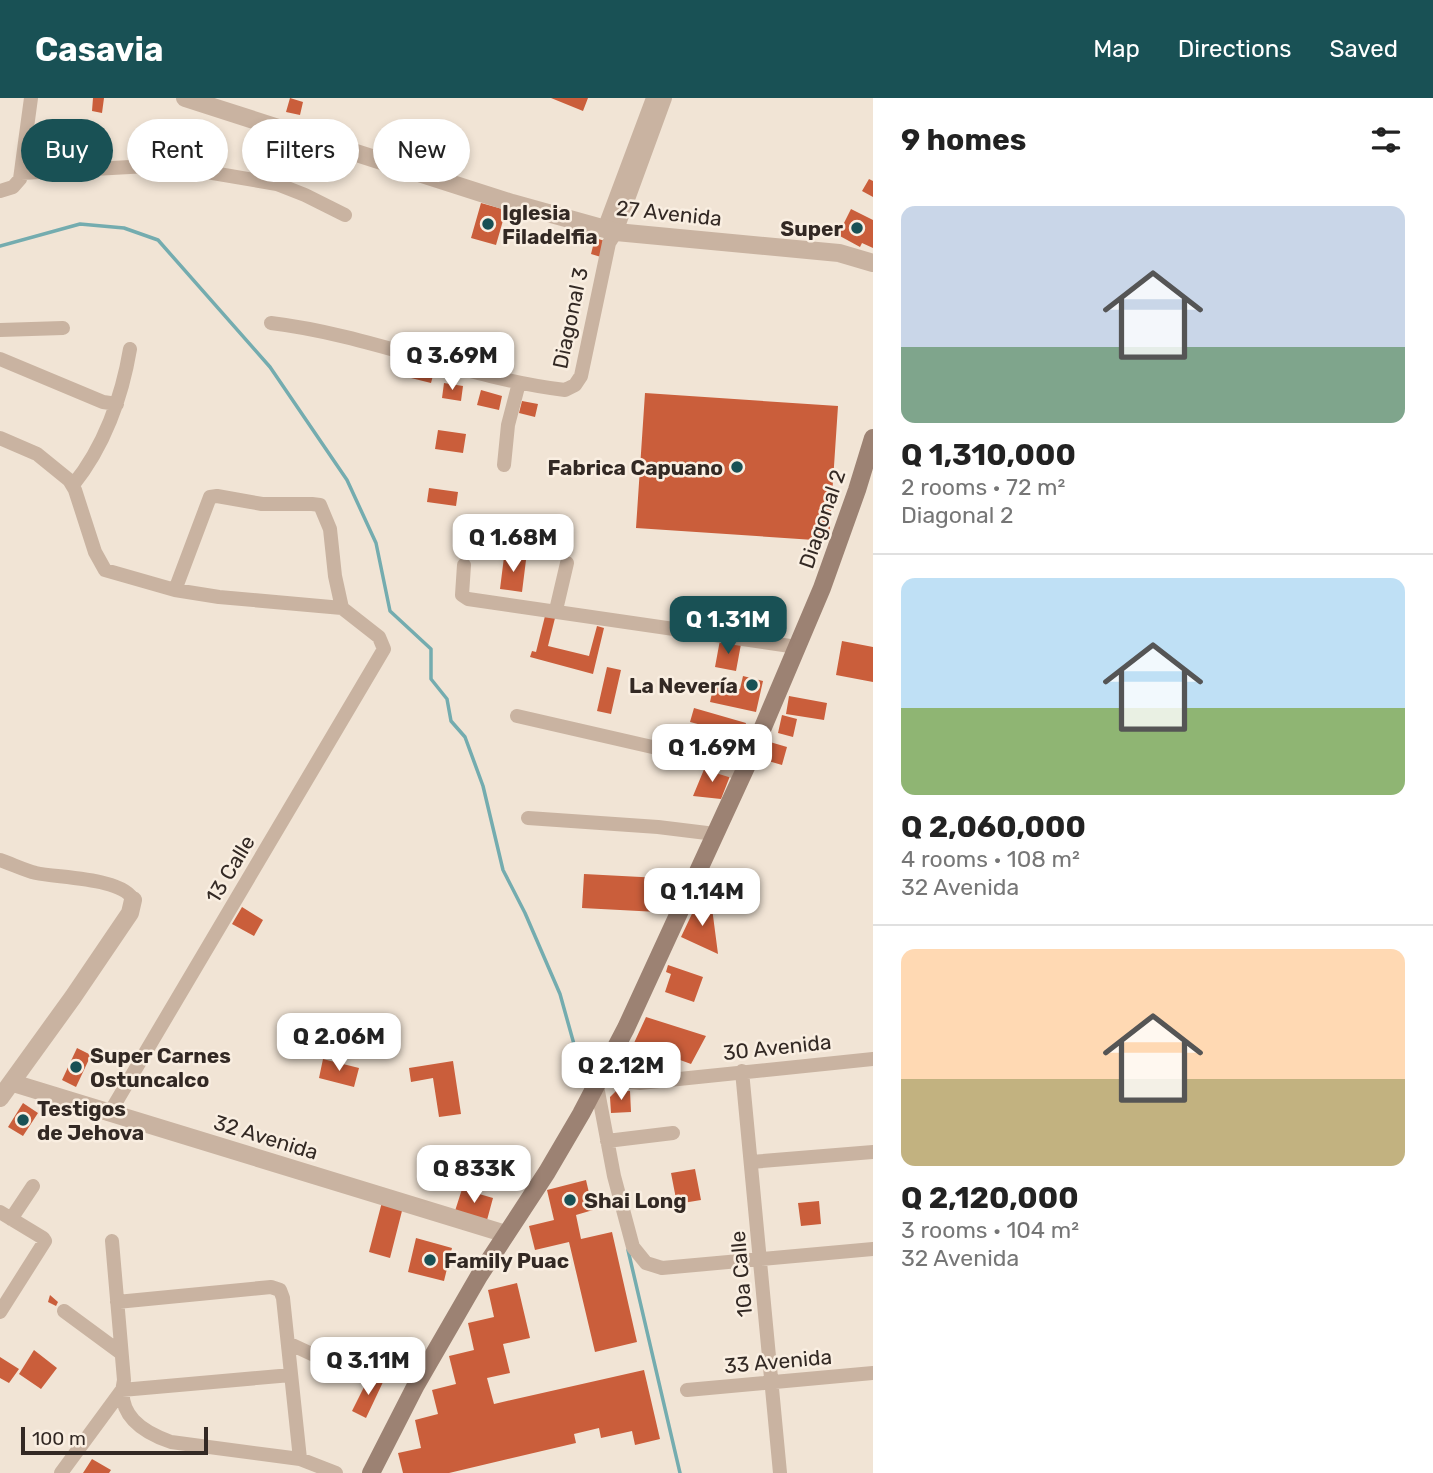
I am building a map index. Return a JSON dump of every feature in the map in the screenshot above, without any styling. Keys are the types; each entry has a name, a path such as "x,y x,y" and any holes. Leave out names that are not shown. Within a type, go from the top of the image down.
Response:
{"main road":[{"name":"Diagonal 2","path":"371,1473 416,1385 601,1079 743,774 840,541 873,438"}],"street":[{"path":"28,119 31,98"},
{"name":"27 Avenida","path":"185,98 610,231 817,251 853,256 873,263"},
{"name":"Diagonal 3","path":"519,383 565,390 572,388 580,376 610,231 653,98"},
{"name":"Diagonal 3","path":"610,231 665,98"},
{"path":"113,168 148,166 195,170 277,184 345,215"},
{"path":"0,191 13,187 21,173"},
{"path":"271,323 334,334 519,383 508,425 504,465"},
{"path":"0,330 63,328"},
{"path":"72,485 98,445 117,404 131,349"},
{"path":"0,359 103,402 117,404"},
{"path":"0,438 37,454 64,475 72,485 102,569 175,590 219,597 342,608 335,576 330,529 320,505 262,504 210,497 175,590"},
{"path":"556,610 567,563"},
{"path":"464,565 464,597 796,647"},
{"name":"13 Calle","path":"109,1114 383,654 379,637 342,608"},
{"path":"517,716 661,749 743,774"},
{"path":"528,818 658,827 715,834"},
{"path":"0,860 36,873 114,886 129,892 133,900 130,913 0,1098"},
{"name":"30 Avenida","path":"601,1079 640,1083 873,1059"},
{"name":"10a Calle","path":"743,1071 780,1473"},
{"path":"601,1079 607,1142 633,1247 646,1264 662,1268 873,1249"},
{"name":"32 Avenida","path":"13,1083 506,1234"},
{"path":"607,1142 673,1133"},
{"path":"751,1162 873,1152"},
{"path":"0,1312 45,1241 6,1215 33,1186"},
{"path":"111,1241 124,1380 124,1410 132,1420 155,1437 171,1442 300,1459 336,1473"},
{"path":"117,1302 274,1287 280,1290 300,1459"},
{"path":"64,1311 121,1353"},
{"path":"288,1343 359,1376"},
{"name":"33 Avenida","path":"687,1390 873,1373"},
{"path":"61,1473 122,1390 291,1375"}],"building":[{"path":"93,98 104,98 102,113 92,111"},
{"path":"290,98 303,102 300,115 286,112"},
{"path":"551,98 588,98 583,111"},
{"path":"869,179 873,181 873,197 862,191"},
{"name":"Iglesia Filadelfia","path":"481,203 506,210 496,245 471,238"},
{"name":"Super","path":"851,209 873,220 873,248 862,243 860,247 838,235"},
{"path":"595,238 605,241 601,257 591,254"},
{"path":"414,363 435,368 431,383 411,378"},
{"path":"444,383 463,386 461,401 442,398"},
{"path":"481,390 502,396 499,410 477,405"},
{"name":"Fabrica Capuano","path":"645,393 838,406 829,541 636,528"},
{"path":"522,401 538,404 535,417 519,413"},
{"path":"438,430 466,434 463,453 435,449"},
{"path":"429,488 458,492 456,506 427,502"},
{"path":"504,557 526,560 522,592 500,589"},
{"path":"720,597 752,604 747,625 716,618"},
{"path":"545,616 555,618 548,646 589,656 597,626 604,628 593,674 530,657 532,651 536,652"},
{"path":"720,640 741,644 736,671 715,667"},
{"path":"842,641 873,647 873,682 836,675"},
{"path":"607,667 621,670 611,714 597,711"},
{"path":"743,676 763,681 756,712 710,702 714,684 740,689"},
{"path":"789,696 827,703 824,720 786,714"},
{"path":"694,708 746,723 737,754 708,745 713,728 690,722"},
{"path":"782,715 797,719 793,737 778,733"},
{"path":"770,742 787,747 782,765 765,760"},
{"path":"705,767 730,776 721,799 693,796"},
{"path":"584,874 660,878 658,912 582,908"},
{"path":"698,901 712,908 718,954 681,937"},
{"path":"242,907 263,920 254,936 232,924"},
{"path":"668,965 703,977 694,1002 665,992 671,974 666,972"},
{"path":"330,1017 372,1029 367,1048 325,1036"},
{"path":"646,1017 706,1036 691,1064 634,1043"},
{"name":"Super Carnes Ostuncalco","path":"77,1048 91,1055 76,1087 62,1080"},
{"path":"323,1059 359,1068 354,1087 319,1078"},
{"path":"453,1061 461,1114 439,1117 433,1078 411,1082 409,1068"},
{"path":"616,1091 630,1091 631,1112 611,1113 610,1097"},
{"name":"Testigos de Jehova","path":"23,1103 38,1113 23,1136 8,1127"},
{"path":"695,1169 701,1200 677,1204 671,1173"},
{"path":"586,1180 593,1210 576,1215 581,1239 612,1232 637,1342 595,1352 569,1242 535,1250 529,1226 554,1220 547,1190"},
{"path":"462,1189 493,1198 487,1220 455,1211"},
{"path":"819,1201 821,1224 801,1226 798,1203"},
{"path":"382,1202 403,1207 390,1258 369,1252"},
{"name":"Family Puac","path":"416,1238 452,1248 444,1281 408,1272"},
{"path":"517,1283 530,1338 503,1344 510,1373 487,1378 494,1404 644,1370 660,1439 635,1445 632,1431 601,1438 599,1428 574,1434 576,1443 449,1473 403,1473 398,1453 421,1448 415,1420 438,1414 432,1390 456,1384 449,1356 474,1350 468,1323 494,1317 488,1290"},
{"path":"50,1295 58,1302 56,1306 48,1302"},
{"path":"34,1350 57,1368 41,1389 19,1374"},
{"path":"0,1357 19,1369 9,1383 0,1378"},
{"path":"370,1375 383,1382 366,1418 352,1411"},
{"path":"92,1459 111,1470 109,1473 83,1473"}],"waterway":[{"path":"0,246 80,224 124,228 158,240 270,367 347,480 376,543 390,611 431,649 431,679 447,699 451,721 465,737 483,786 503,870 560,994 584,1080"},
{"path":"628,1250 680,1473"}],"place":[{"name":"Iglesia Filadelfia","path":"488,224"},
{"name":"Super","path":"857,228"},
{"name":"Fabrica Capuano","path":"737,467"},
{"name":"La Nevería","path":"752,685"},
{"name":"Super Carnes Ostuncalco","path":"76,1067"},
{"name":"Testigos de Jehova","path":"23,1120"},
{"name":"Shai Long","path":"570,1200"},
{"name":"Family Puac","path":"430,1260"}]}
